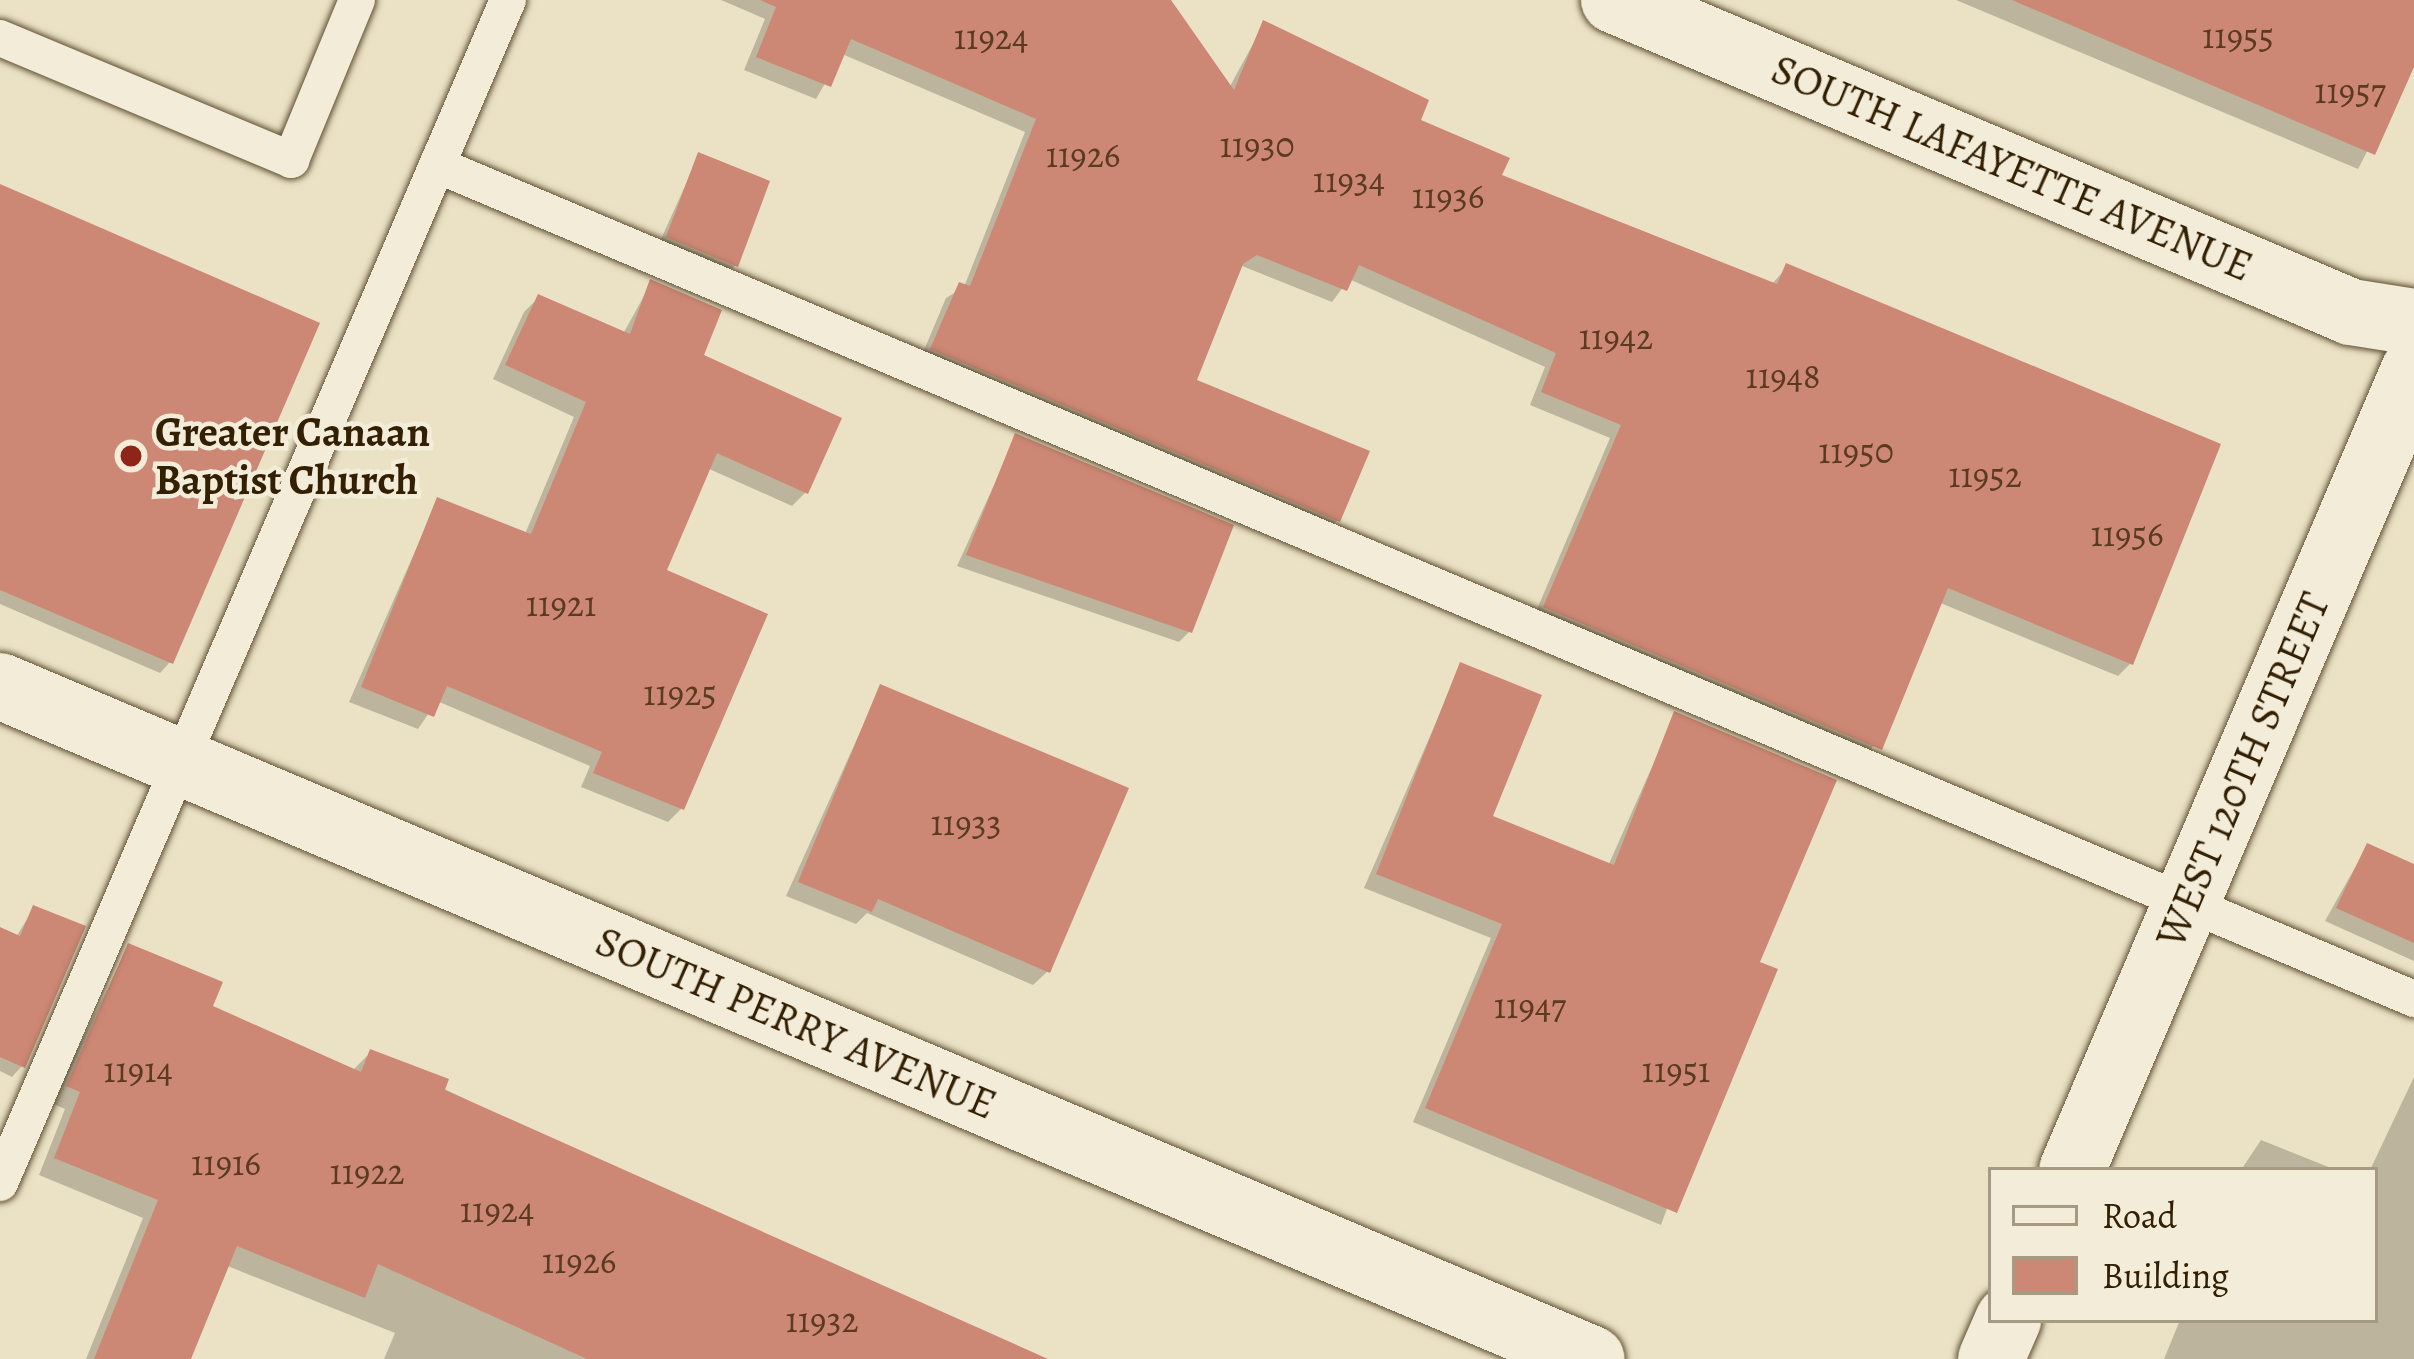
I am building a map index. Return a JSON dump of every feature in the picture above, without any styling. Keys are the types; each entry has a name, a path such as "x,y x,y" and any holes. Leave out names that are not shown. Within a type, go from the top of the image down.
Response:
{"street":[{"name":"SOUTH LAFAYETTE AVENUE","path":"1614,0 2336,305 2414,322"},
{"name":"WEST 120TH STREET","path":"2073,1167 2414,370"},
{"name":"SOUTH PERRY AVENUE","path":"0,686 1592,1359"},
{"path":"1991,1359 2007,1323"}],"lane":[{"path":"0,38 291,160 357,0"},
{"path":"0,1183 508,0"},
{"path":"437,165 2185,907 2414,999"}],"building":[{"path":"760,0 1171,0 1234,90 1263,20 1429,100 1421,120 1510,158 1502,175 1777,284 1786,263 2221,444 2133,665 1948,588 1882,750 1543,607 1621,425 1541,392 1556,353 1359,265 1347,291 1257,255 1243,264 1197,380 1370,451 1340,522 930,349 959,282 970,286 1036,119 851,39 831,87 756,57 776,7"},
{"path":"2012,0 2414,0 2414,67 2375,155"},
{"path":"698,152 770,181 738,267 666,237"},
{"name":"Greater Canaan Baptist Church","path":"0,184 320,323 173,664 0,590"},
{"path":"650,279 722,310 704,355 842,418 808,494 717,453 667,570 768,614 684,810 593,773 602,752 447,686 434,717 361,687 437,497 531,534 586,402 505,365 538,294 630,334"},
{"path":"1015,433 1234,525 1192,633 966,555"},
{"path":"1460,662 1542,695 1493,816 1614,865 1674,711 1837,780 1760,962 1778,969 1677,1213 1425,1108 1502,924 1376,874"},
{"path":"880,684 1129,788 1050,973 878,899 872,912 798,882"},
{"path":"2367,843 2414,864 2414,943 2336,908"},
{"path":"33,905 86,926 25,1068 0,1057 0,927 20,936"},
{"path":"128,943 223,982 213,1006 361,1072 370,1049 449,1079 445,1090 1048,1359 587,1359 378,1264 365,1298 237,1246 191,1359 94,1359 158,1200 54,1158 80,1092 66,1086"}],"place":[{"name":"Greater Canaan Baptist Church","path":"131,456"}]}
